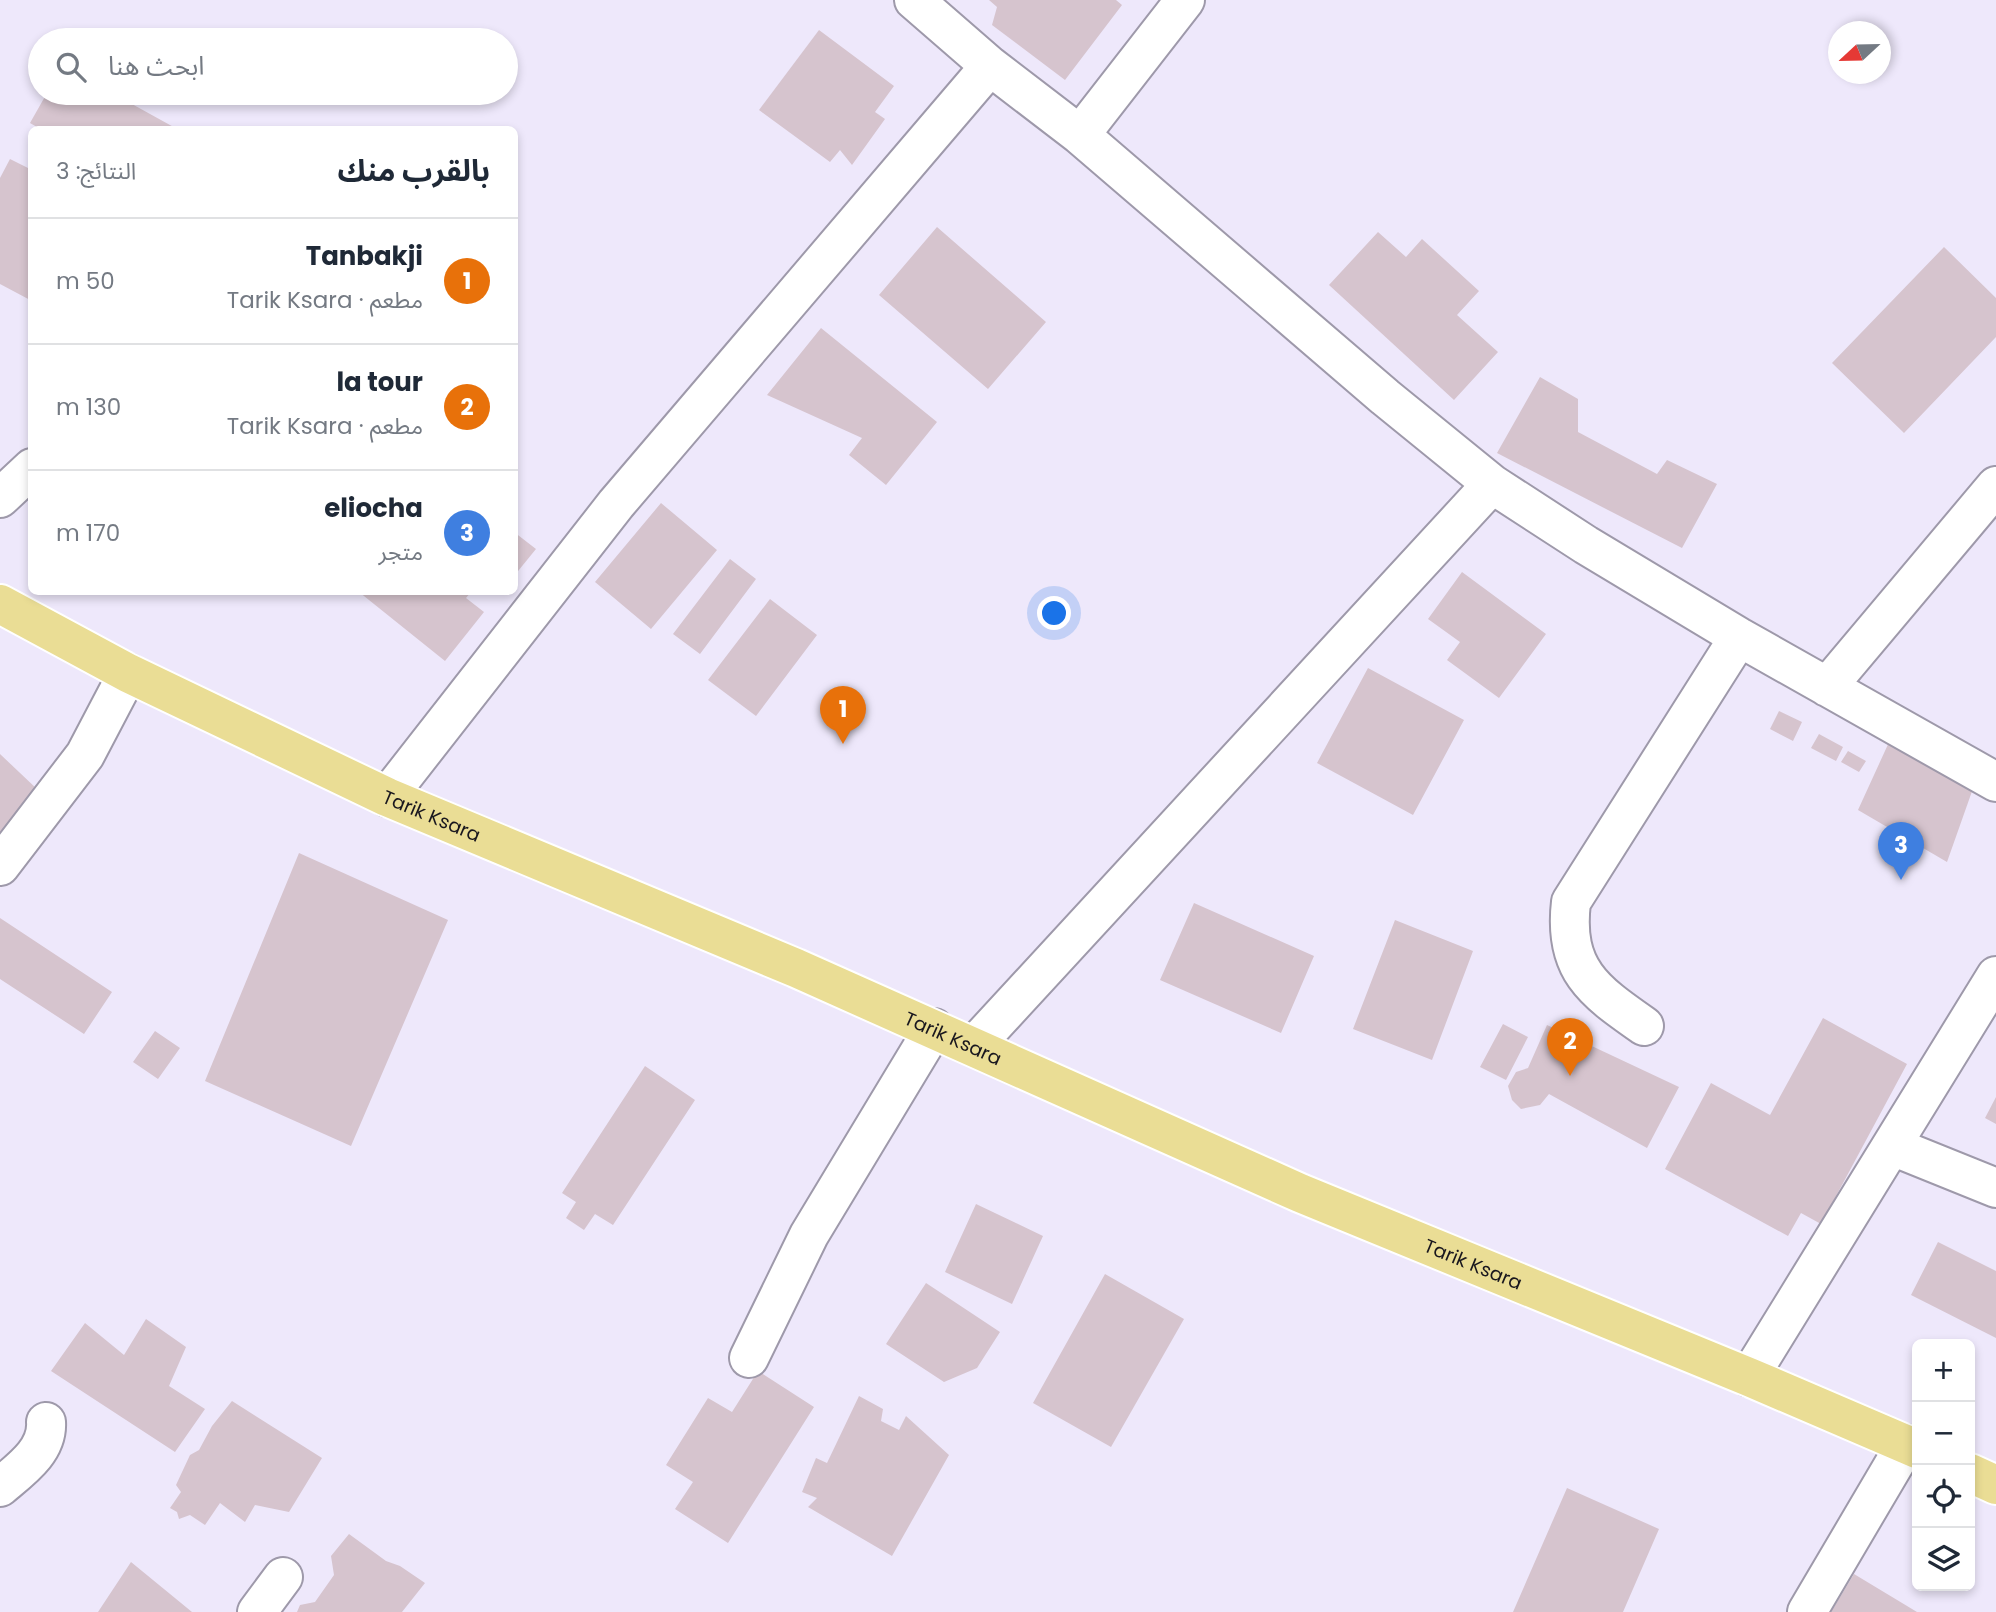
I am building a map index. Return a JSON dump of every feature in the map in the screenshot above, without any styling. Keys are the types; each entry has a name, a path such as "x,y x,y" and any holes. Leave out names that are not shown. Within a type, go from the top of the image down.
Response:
{"main road":[{"name":"Tarik Ksara","path":"0,604 128,673 387,797 934,1028 1300,1193 1912,1446"},
{"path":"1975,1475 1996,1485"}],"street":[{"path":"914,0 990,66 1080,135 1385,397 1492,484 1586,545 1739,637 1996,782"},
{"path":"1080,135 1185,0"},
{"path":"387,797 617,504 990,66"},
{"path":"0,498 28,472"},
{"path":"974,1046 1492,484"},
{"path":"1827,687 1996,486"},
{"path":"1644,1026 1603,997 1583,974 1573,951 1569,925 1571,902 1739,637"},
{"path":"0,866 85,755 128,673"},
{"path":"1749,1377 1996,976"},
{"path":"749,1358 809,1234 934,1028"},
{"path":"1892,1146 1996,1188"},
{"path":"0,1487 30,1462 47,1433 46,1422"},
{"path":"1807,1612 1912,1446"},
{"path":"257,1612 283,1577"}],"building":[{"path":"989,0 1116,0 1122,5 1065,80 992,25 997,7"},
{"path":"819,30 894,86 875,112 885,119 852,165 840,150 830,162 759,110"},
{"path":"40,105 134,105 172,126 35,126 30,123"},
{"path":"10,159 28,168 28,299 0,284 0,178"},
{"path":"937,227 1046,322 988,389 879,295"},
{"path":"1378,232 1406,257 1422,239 1479,291 1457,315 1498,352 1454,400 1329,285"},
{"path":"1944,247 1996,298 1996,337 1904,433 1832,363"},
{"path":"821,328 937,422 886,485 849,455 862,438 767,395"},
{"path":"1540,377 1578,399 1578,432 1657,474 1667,460 1717,484 1682,548 1497,453"},
{"path":"661,503 717,550 651,629 595,582"},
{"path":"518,535 536,549 518,571"},
{"path":"730,559 756,579 700,654 673,634"},
{"path":"1462,572 1546,634 1499,698 1447,660 1460,642 1428,619"},
{"path":"363,595 468,595 466,598 484,612 445,661"},
{"path":"770,599 817,635 756,716 708,680"},
{"path":"1368,668 1464,720 1413,815 1317,763"},
{"path":"1779,711 1802,722 1793,741 1770,729"},
{"path":"1819,734 1843,747 1836,761 1811,748"},
{"path":"1890,740 1976,780 1947,862 1858,810"},
{"path":"1848,751 1866,761 1859,772 1841,762"},
{"path":"0,754 38,790 0,834"},
{"path":"299,853 448,920 351,1146 205,1081"},
{"path":"1194,903 1314,956 1281,1033 1160,980"},
{"path":"0,918 112,992 84,1034 0,979"},
{"path":"1395,920 1473,951 1432,1060 1353,1029"},
{"path":"1823,1018 1907,1064 1821,1224 1801,1213 1788,1236 1665,1169 1711,1083 1770,1115"},
{"path":"1503,1024 1528,1037 1506,1080 1480,1067"},
{"path":"1547,1025 1679,1087 1647,1148 1549,1094 1540,1105 1521,1109 1512,1100 1508,1086 1516,1072 1528,1068"},
{"path":"155,1031 180,1048 158,1079 133,1062"},
{"path":"645,1066 695,1100 613,1225 595,1214 584,1230 566,1218 576,1202 562,1193"},
{"path":"1996,1097 1996,1124 1985,1118"},
{"path":"976,1204 1043,1236 1012,1304 945,1272"},
{"path":"1938,1242 1996,1271 1996,1338 1911,1295"},
{"path":"1105,1274 1184,1319 1111,1447 1033,1403"},
{"path":"926,1283 1000,1332 977,1368 944,1382 886,1344"},
{"path":"146,1319 186,1347 169,1386 205,1409 175,1452 51,1371 85,1323 124,1355"},
{"path":"758,1371 814,1407 728,1543 675,1509 693,1482 666,1465 708,1398 732,1412"},
{"path":"859,1396 883,1409 881,1421 899,1430 906,1416 949,1455 892,1556 808,1507 817,1498 802,1492 816,1458 827,1463"},
{"path":"232,1401 322,1458 289,1512 255,1505 245,1522 220,1503 205,1525 190,1515 179,1519 177,1512 170,1508 181,1492 176,1485 190,1455 199,1450 212,1426"},
{"path":"1567,1488 1659,1529 1623,1612 1513,1612"},
{"path":"349,1534 386,1561 400,1566 425,1583 402,1612 297,1612 300,1605 315,1602 334,1575 331,1556"},
{"path":"131,1562 192,1612 98,1612"},
{"path":"1854,1574 1917,1612 1831,1612"}],"place":[{"name":"Tanbakji","path":"843,744"},
{"name":"eliocha","path":"1901,880"},
{"name":"la tour","path":"1570,1076"}]}
